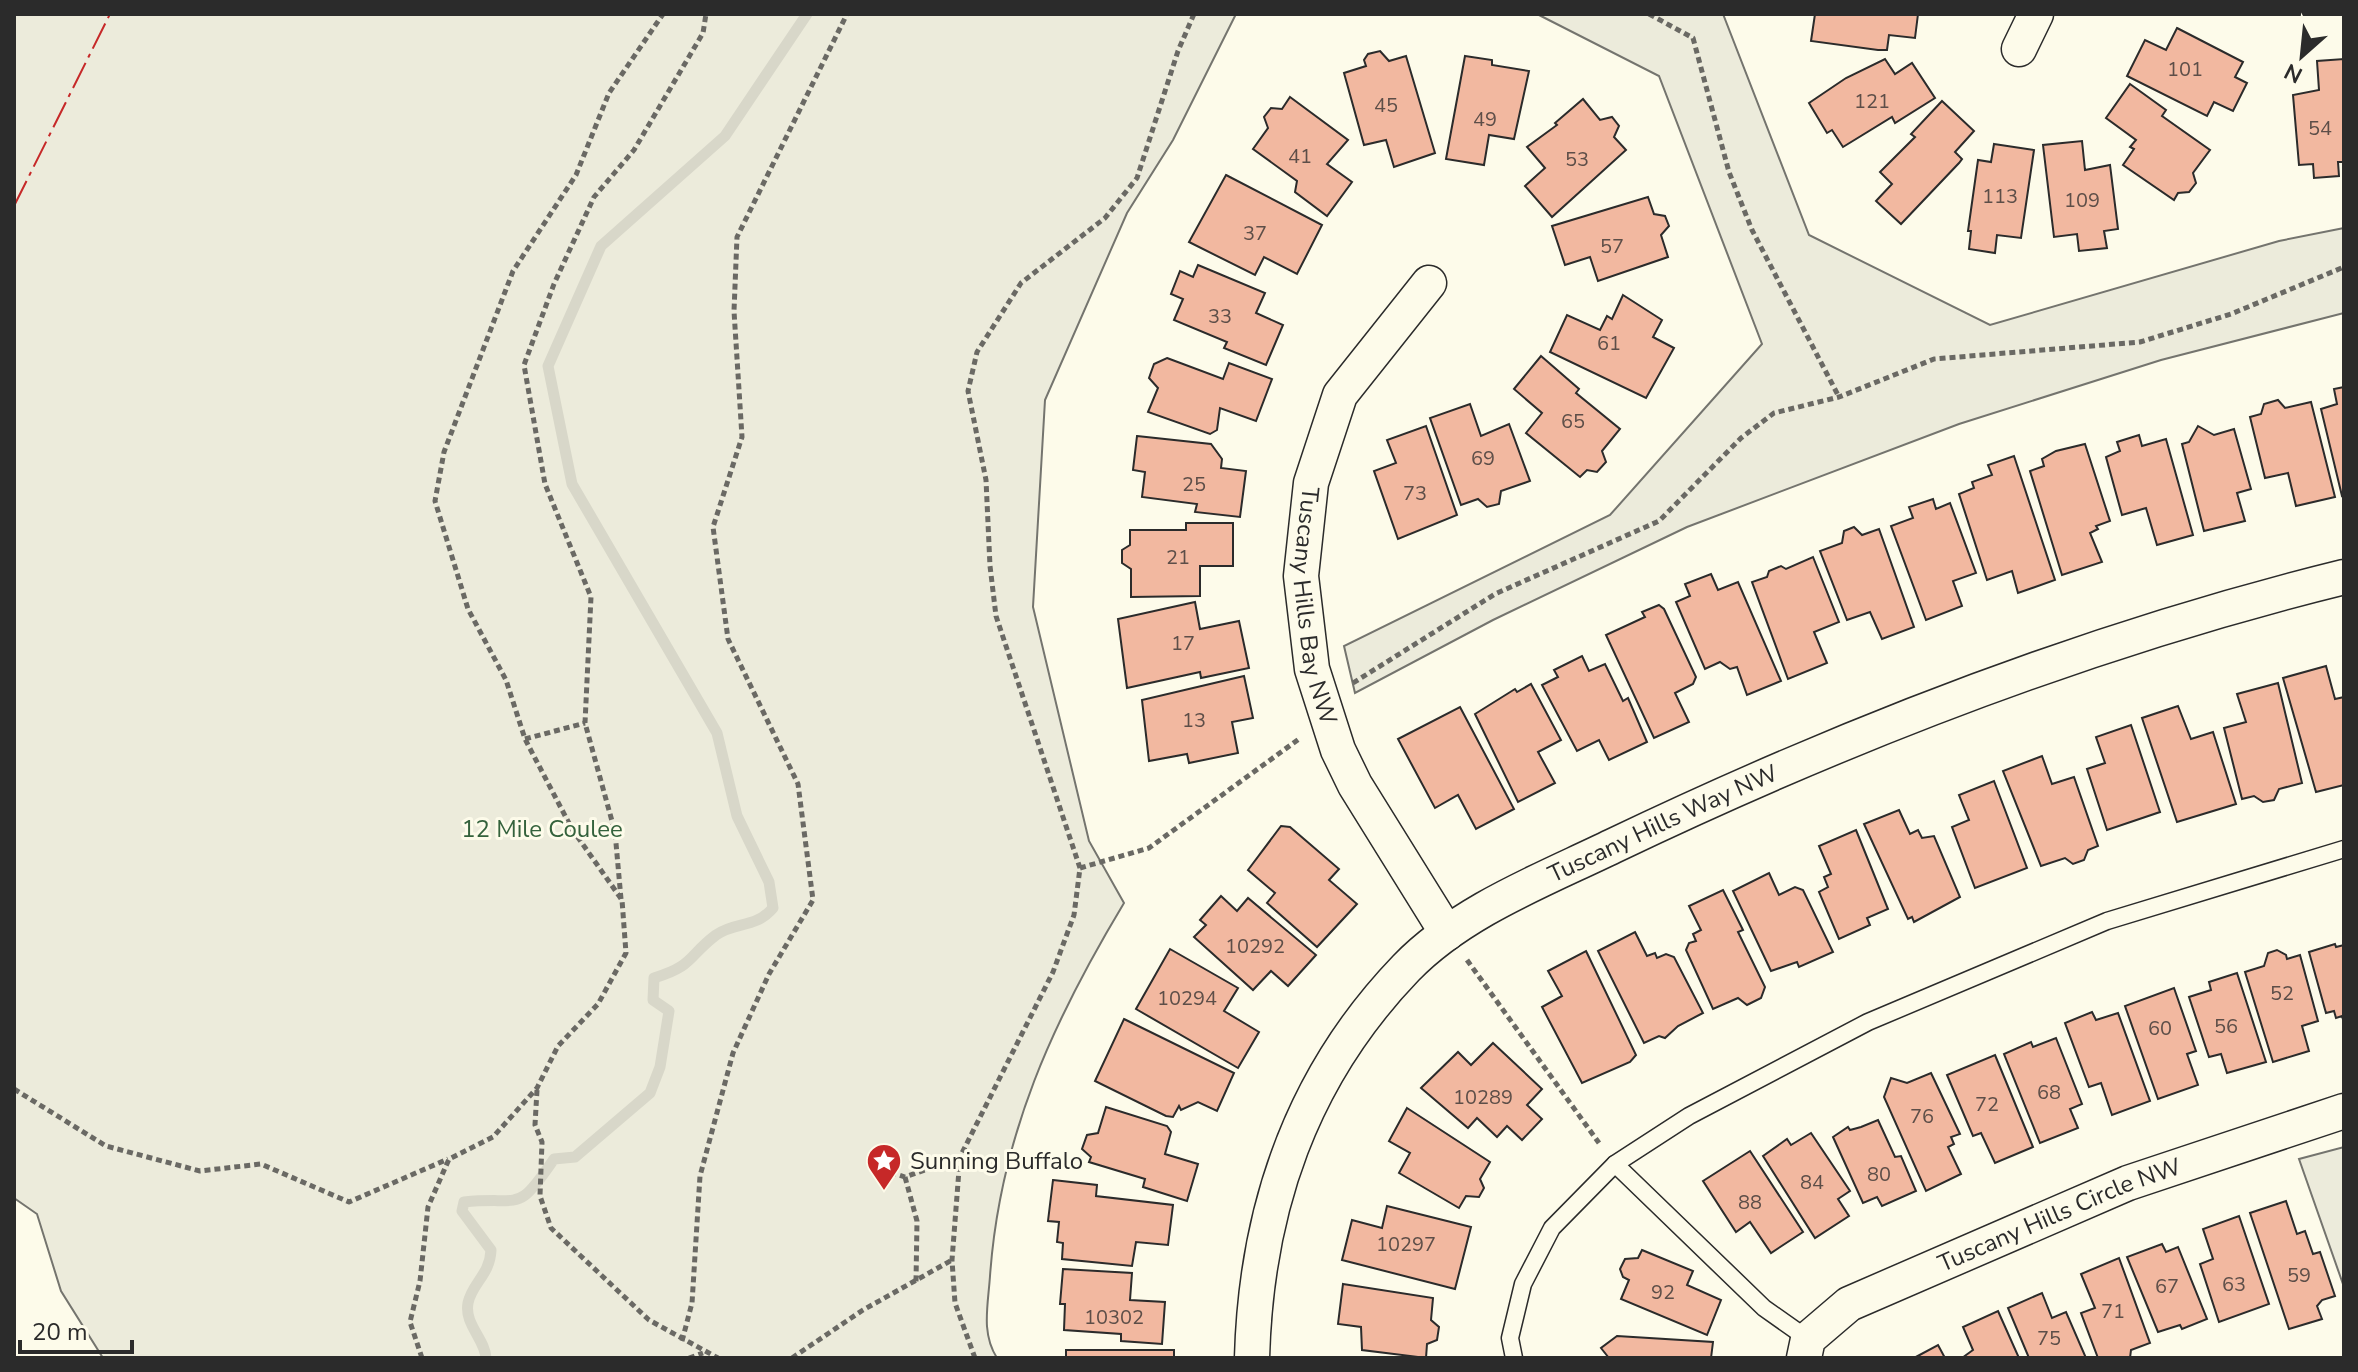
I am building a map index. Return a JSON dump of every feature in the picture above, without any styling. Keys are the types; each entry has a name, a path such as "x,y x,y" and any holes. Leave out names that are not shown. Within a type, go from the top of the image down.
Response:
{"street":[{"path":"2019,49 2036,14"},
{"name":"Tuscany Hills Bay NW","path":"1429,283 1340,395 1311,483 1301,576 1312,669 1324,713 1355,785 1447,933"},
{"name":"Tuscany Hills Way NW","path":"1252,1358 1260,1253 1272,1200 1312,1100 1371,1009 1406,968 1447,933 1563,870 1681,813 1911,716 2185,621 2344,577"},
{"name":"Tuscany Hills Circle NW","path":"1806,1348 1849,1304 2128,1183 2344,1111"}],"lane":[{"path":"1514,1358 1510,1338 1523,1284 1552,1228 1615,1164 1689,1116 1868,1022 2107,921 2344,849"},
{"path":"1615,1164 1806,1348"}],"path":[{"path":"622,900 572,829 525,739 506,680 468,609 435,501 444,452 513,271 576,175 609,93 663,14"},
{"path":"14,1089 106,1146 200,1171 261,1164 349,1202 493,1137 537,1088 558,1046 598,1004 626,953 615,832 585,723 591,597 545,484 524,365 554,284 594,197 634,150 703,33 706,14"},
{"path":"682,1341 692,1303 700,1176 733,1053 769,974 813,900 798,784 728,639 713,527 742,437 734,311 737,237 847,14"},
{"path":"975,1358 955,1303 952,1260 960,1157 1053,972 1074,915 1080,868 1035,725 996,616 986,480 968,391 977,352 1021,283 1105,218 1137,178 1178,51 1194,14"},
{"path":"1649,14 1693,38 1729,172 1752,230 1839,397"},
{"path":"1080,868 1149,848 1296,742 1357,679 1406,652 1495,594 1659,521 1741,438 1774,413 1839,397 1934,359 2140,342 2231,314 2344,267"},
{"path":"525,739 585,723"},
{"path":"1447,933 1615,1164"},
{"path":"537,1088 535,1125 542,1142 540,1196 551,1228 649,1320 682,1341 718,1358"},
{"path":"881,1169 905,1177 960,1157"},
{"path":"422,1358 410,1322 420,1281 428,1207 449,1159"},
{"path":"905,1177 917,1221 916,1283"},
{"path":"792,1358 863,1310 916,1283 952,1260"},
{"path":"689,1358 705,1353"}],"green space":[{"name":"12 Mile Coulee","path":"14,14 1236,14 1173,140 1127,213 1045,400 1033,607 1089,841 1124,903 1053,1036 1018,1128 1005,1175 990,1276 987,1329 997,1358 103,1358 61,1291 37,1214 14,1198"},
{"path":"1537,14 1723,14 1809,235 1990,325 2279,241 2344,228 2344,313 2161,360 1959,424 1687,527 1493,620 1355,693 1344,646 1610,515 1762,344 1659,76"},
{"path":"2344,1147 2344,1287 2299,1159"}],"building":[{"path":"1815,14 1918,14 1915,38 1889,35 1887,50 1878,50 1811,41"},
{"path":"2177,28 2243,62 2235,77 2247,83 2233,111 2214,102 2207,116 2127,76 2145,40 2166,50"},
{"path":"1380,51 1389,61 1406,56 1435,153 1394,167 1386,140 1364,145 1344,73 1366,66 1364,60 1368,54"},
{"path":"1465,56 1492,60 1492,65 1529,71 1514,139 1489,135 1484,165 1446,159"},
{"path":"1885,59 1895,74 1912,63 1935,98 1895,123 1892,117 1843,147 1832,130 1827,133 1809,103 1846,78"},
{"path":"2344,59 2344,162 2338,162 2339,176 2314,178 2313,164 2299,165 2293,95 2319,90 2317,61"},
{"path":"2130,84 2166,110 2162,116 2210,150 2193,173 2196,183 2189,192 2178,193 2174,200 2123,165 2136,140 2106,118"},
{"path":"1290,97 1348,140 1327,164 1352,182 1327,216 1295,192 1297,181 1253,149 1268,128 1264,117 1271,108 1282,109"},
{"path":"1583,99 1600,120 1612,117 1619,126 1614,137 1626,150 1552,217 1525,186 1545,168 1527,147 1557,125 1555,123"},
{"path":"1942,101 1974,131 1955,152 1962,159 1959,163 1901,224 1876,201 1892,184 1880,172 1915,137 1911,134"},
{"path":"2082,141 2085,170 2110,165 2118,229 2104,231 2107,248 2079,251 2077,234 2054,237 2043,145"},
{"path":"1994,144 2034,150 2021,238 1997,235 1995,253 1969,249 1971,231 1968,231 1978,160 1991,162"},
{"path":"1226,175 1322,225 1297,274 1264,257 1255,275 1189,242"},
{"path":"1648,197 1654,214 1665,216 1669,226 1661,235 1668,257 1598,281 1590,257 1565,265 1552,226"},
{"path":"1198,265 1265,293 1256,313 1283,325 1266,365 1224,348 1227,342 1174,320 1183,299 1171,294 1180,271 1193,277"},
{"path":"1623,295 1662,320 1653,337 1674,348 1646,398 1550,352 1567,315 1600,330 1607,316 1612,319"},
{"path":"1541,356 1579,389 1576,393 1620,429 1602,451 1606,462 1597,472 1587,470 1580,477 1526,433 1542,413 1514,389"},
{"path":"1167,358 1223,379 1229,363 1272,379 1256,421 1220,408 1217,430 1210,434 1148,412 1158,388 1149,378 1154,364"},
{"path":"2344,387 2342,496 2321,409 2337,404 2334,389"},
{"path":"2278,400 2285,408 2311,402 2335,497 2296,506 2288,473 2265,478 2250,417 2261,414 2264,404"},
{"path":"1470,404 1481,436 1509,424 1530,481 1501,491 1499,504 1487,507 1478,499 1461,505 1430,418"},
{"path":"1426,426 1457,515 1398,539 1374,471 1396,463 1387,440"},
{"path":"2198,426 2214,435 2234,429 2251,489 2237,493 2245,521 2204,531 2182,444 2189,442"},
{"path":"2139,435 2142,446 2166,439 2193,535 2157,545 2146,508 2122,515 2106,457 2120,451 2117,442"},
{"path":"1137,436 1211,444 1222,459 1221,468 1246,471 1240,517 1195,512 1197,504 1142,497 1145,472 1133,470"},
{"path":"2085,444 2110,521 2096,526 2098,529 2090,533 2102,562 2062,575 2030,471 2044,466 2042,459 2056,451"},
{"path":"2014,456 2055,580 2018,593 2012,571 1987,580 1959,494 1974,488 1972,482 1992,475 1988,465"},
{"path":"1933,499 1936,509 1950,503 1976,573 1953,581 1962,606 1926,620 1891,526 1913,518 1909,507"},
{"path":"1186,523 1233,523 1233,566 1200,566 1200,596 1131,597 1131,569 1122,563 1122,550 1130,545 1130,530 1186,530"},
{"path":"1854,527 1862,535 1879,529 1914,627 1882,639 1870,612 1847,620 1820,551 1842,543 1844,531"},
{"path":"1813,557 1839,622 1814,632 1827,663 1788,679 1752,582 1767,577 1769,571 1781,566 1786,569"},
{"path":"1711,574 1718,590 1738,582 1781,681 1747,695 1737,667 1730,669 1720,662 1705,669 1676,602 1690,596 1685,584"},
{"path":"1195,602 1200,629 1239,621 1249,668 1201,678 1200,672 1127,688 1118,619"},
{"path":"1659,605 1664,609 1696,677 1693,684 1675,693 1689,722 1654,738 1606,635 1645,617 1642,612"},
{"path":"1582,656 1589,671 1605,664 1623,701 1628,698 1647,742 1609,760 1599,740 1577,751 1542,685 1558,677 1554,670"},
{"path":"2326,666 2335,699 2344,697 2344,785 2316,792 2283,678"},
{"path":"1244,676 1253,718 1232,722 1238,753 1189,763 1187,754 1149,761 1142,700"},
{"path":"2278,683 2302,783 2279,789 2274,800 2263,802 2254,796 2242,799 2224,728 2246,722 2237,694"},
{"path":"1531,684 1561,740 1538,752 1555,783 1518,802 1475,714 1515,689 1517,692"},
{"path":"2178,706 2191,739 2213,732 2236,804 2177,822 2142,718"},
{"path":"1460,707 1514,809 1476,829 1458,795 1435,808 1398,739"},
{"path":"2131,725 2160,812 2107,830 2087,769 2105,763 2096,737"},
{"path":"2042,756 2052,784 2074,777 2098,846 2088,850 2084,860 2073,864 2065,858 2041,866 2003,771"},
{"path":"1994,781 2027,868 1975,888 1952,827 1969,820 1959,795"},
{"path":"1899,810 1910,834 1918,830 1922,838 1934,836 1960,897 1914,922 1912,917 1908,919 1864,824"},
{"path":"1281,826 1290,827 1339,869 1329,880 1357,904 1317,947 1267,903 1275,893 1248,870"},
{"path":"1856,830 1888,909 1867,918 1870,925 1839,939 1819,892 1828,887 1824,877 1831,874 1819,846"},
{"path":"1769,873 1779,895 1795,887 1803,890 1833,952 1799,967 1797,962 1771,971 1733,891"},
{"path":"1723,890 1743,930 1738,932 1765,987 1761,998 1747,1005 1738,998 1713,1009 1686,950 1689,943 1696,941 1693,934 1701,930 1689,906"},
{"path":"1221,896 1237,911 1248,898 1316,955 1288,986 1271,971 1253,990 1194,937 1206,925 1200,920"},
{"path":"1635,932 1647,956 1655,953 1657,958 1666,954 1674,957 1703,1013 1678,1026 1665,1038 1659,1036 1644,1043 1598,951"},
{"path":"2335,944 2336,947 2344,945 2344,1023 2342,1016 2336,1018 2334,1011 2326,1013 2309,952"},
{"path":"1170,949 1238,988 1224,1011 1259,1032 1238,1068 1136,1009"},
{"path":"2277,950 2287,959 2300,955 2318,1021 2302,1026 2309,1051 2273,1062 2245,972 2264,966 2268,953"},
{"path":"1586,951 1636,1055 1630,1062 1582,1083 1542,1007 1562,996 1548,971"},
{"path":"2237,973 2266,1062 2227,1073 2221,1054 2209,1057 2189,997 2211,990 2209,982"},
{"path":"2174,988 2196,1051 2187,1054 2198,1085 2158,1099 2125,1006"},
{"path":"2092,1012 2096,1020 2118,1013 2150,1101 2112,1115 2101,1083 2089,1087 2065,1023"},
{"path":"1124,1019 1234,1073 1217,1111 1198,1102 1181,1110 1179,1106 1173,1117 1166,1116 1095,1081"},
{"path":"2056,1038 2082,1104 2070,1109 2078,1128 2040,1143 2004,1054 2031,1042 2033,1047"},
{"path":"1493,1043 1542,1089 1527,1105 1542,1119 1522,1140 1507,1126 1497,1137 1477,1118 1468,1128 1421,1088 1458,1052 1471,1065"},
{"path":"1995,1055 2033,1147 1995,1163 1981,1133 1973,1136 1947,1075"},
{"path":"1931,1073 1960,1134 1951,1137 1954,1144 1948,1147 1961,1174 1926,1191 1884,1097 1891,1078 1907,1083"},
{"path":"1106,1107 1167,1126 1171,1132 1165,1154 1198,1164 1187,1201 1143,1187 1145,1179 1089,1162 1091,1157 1082,1149 1087,1135 1098,1133"},
{"path":"1407,1108 1490,1162 1480,1179 1484,1188 1479,1197 1466,1196 1459,1208 1399,1173 1410,1153 1389,1141"},
{"path":"1878,1120 1895,1157 1901,1156 1916,1191 1882,1206 1877,1197 1863,1203 1833,1137 1848,1127 1850,1130"},
{"path":"1811,1133 1850,1191 1838,1199 1849,1216 1815,1238 1763,1156 1787,1139 1791,1145"},
{"path":"1750,1151 1803,1232 1771,1253 1750,1222 1736,1232 1703,1181"},
{"path":"1053,1180 1097,1185 1096,1196 1173,1205 1168,1245 1136,1242 1132,1266 1062,1259 1063,1243 1057,1242 1059,1222 1048,1221"},
{"path":"2286,1201 2297,1234 2305,1231 2313,1254 2320,1252 2335,1296 2322,1300 2317,1306 2322,1319 2289,1329 2250,1213"},
{"path":"1387,1206 1471,1227 1455,1289 1342,1260 1352,1220 1382,1228"},
{"path":"2239,1216 2269,1304 2219,1322 2200,1264 2213,1259 2203,1229"},
{"path":"2162,1244 2166,1252 2178,1247 2207,1319 2182,1329 2180,1325 2158,1332 2127,1257"},
{"path":"1642,1250 1693,1271 1687,1285 1721,1300 1707,1335 1621,1299 1629,1280 1623,1277 1620,1269 1625,1259 1638,1258"},
{"path":"2119,1258 2150,1343 2131,1350 2130,1358 2098,1358 2081,1313 2095,1308 2081,1274"},
{"path":"1063,1269 1132,1273 1130,1300 1165,1302 1162,1344 1121,1341 1121,1334 1064,1330 1065,1304 1060,1304"},
{"path":"1343,1284 1433,1298 1431,1320 1439,1327 1437,1340 1427,1344 1426,1358 1362,1350 1361,1327 1338,1324"},
{"path":"2042,1293 2052,1318 2066,1312 2086,1358 2029,1358 2008,1308"},
{"path":"1998,1311 2019,1358 1962,1358 1973,1350 1963,1327"},
{"path":"1617,1336 1713,1342 1711,1358 1609,1358 1601,1348"},
{"path":"1938,1345 1945,1358 1914,1358"},
{"path":"1066,1350 1174,1350 1174,1358 1066,1358"}],"waterway":[{"path":"486,1358 469,1318 468,1303 488,1266 491,1250 462,1211 464,1202 508,1201 524,1196 554,1159 575,1157 650,1093 660,1067 669,1011 653,1000 654,978 684,965 716,935 759,919 773,908 769,882 737,816 717,733 572,484 548,366 601,246 725,136 807,14"}],"power":[{"path":"14,206 110,14"}],"place":[{"name":"Sunning Buffalo","path":"884,1192"}]}
